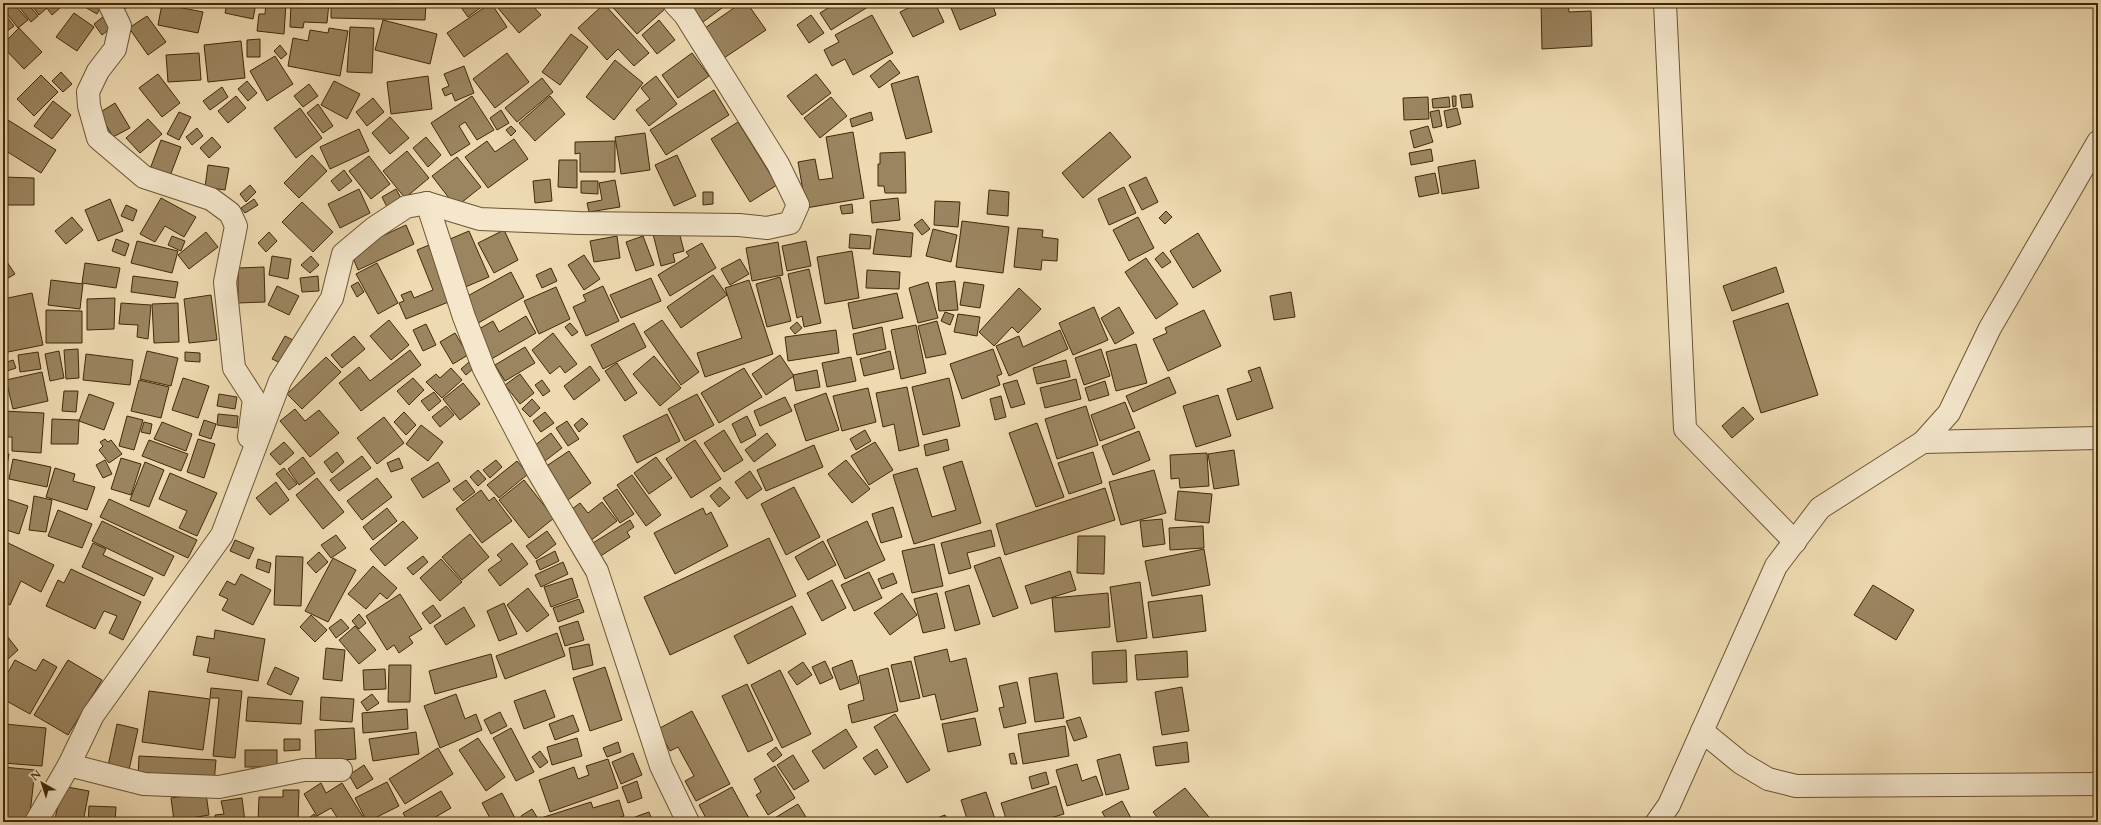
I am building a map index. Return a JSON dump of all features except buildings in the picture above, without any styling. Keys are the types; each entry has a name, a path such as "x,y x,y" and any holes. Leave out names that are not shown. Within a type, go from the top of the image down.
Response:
{"street":[{"path":"109,3 120,26 115,49 98,71 88,92 89,106 98,138 144,177 211,199 230,213 236,226 225,282 234,368 254,399 245,472"},
{"path":"36,822 69,765 93,715 222,535 280,381 332,298 343,254 374,228 406,207 427,203 480,219 579,223 739,225 767,228 790,222 798,205 778,164 685,15 674,3"},
{"path":"1665,3 1685,429 1795,542"},
{"path":"1657,822 1669,805 1776,566 1820,508 1923,442 1949,413 1990,328 2098,142"},
{"path":"427,203 464,317 484,370 537,470 597,571 661,766 688,822"},
{"path":"1923,442 2098,438"},
{"path":"1702,731 1742,763 1768,779 1796,786 2098,784"},
{"path":"69,765 144,784 219,787 304,770 342,770"}]}
